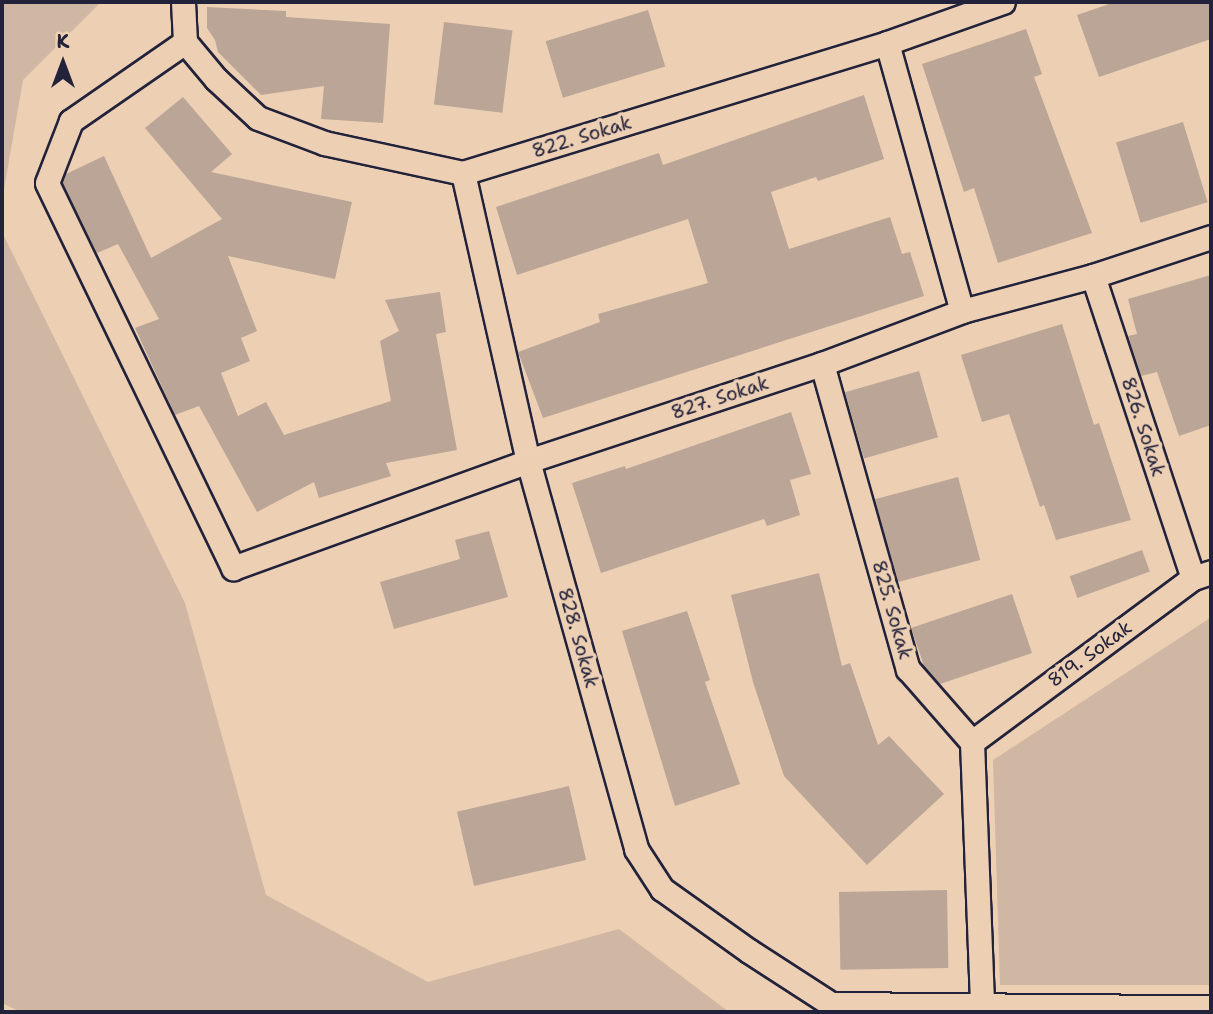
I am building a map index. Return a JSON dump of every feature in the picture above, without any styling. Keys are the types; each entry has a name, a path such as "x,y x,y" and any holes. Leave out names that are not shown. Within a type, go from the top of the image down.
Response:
{"street":[{"path":"183,2 186,43"},
{"name":"822. Sokak","path":"186,43 216,79 258,118 324,143 463,173 887,43 1003,2"},
{"name":"827. Sokak","path":"186,43 71,121 47,183 233,568 528,461 822,364 962,310 1093,276 1211,237"},
{"path":"887,43 962,310"},
{"name":"828. Sokak","path":"463,173 528,461 636,849 662,889 831,1008"},
{"name":"826. Sokak","path":"1093,276 1202,575"},
{"name":"825. Sokak","path":"822,364 908,669 972,742"},
{"name":"819. Sokak","path":"972,742 1202,575"},
{"path":"972,742 982,1007"},
{"path":"831,1008 1211,1007"}],"shaded area":[{"path":"2,2 101,2 23,80 2,201"},
{"path":"2,232 185,603 266,895 428,982 619,929 729,1012 21,1012 2,1003"},
{"path":"1210,618 1211,985 1000,985 993,760"}],"building":[{"path":"1115,2 1211,2 1211,39 1099,77 1077,15"},
{"path":"207,7 286,11 286,17 390,24 383,123 321,119 324,86 261,95 218,52 215,40 207,28"},
{"path":"648,10 665,66 563,98 546,41"},
{"path":"444,22 512,30 502,113 434,104"},
{"path":"1026,29 1042,74 1034,77 1092,233 998,263 974,188 964,192 922,64"},
{"path":"864,95 884,159 818,181 816,177 771,192 789,249 890,217 902,254 910,252 924,296 543,418 518,352 600,322 598,314 708,283 688,219 517,275 496,207 659,153 663,165"},
{"path":"183,97 232,154 211,172 352,202 335,279 228,256 257,331 241,338 250,361 221,373 238,416 266,402 284,435 391,401 380,341 399,331 385,300 440,292 446,332 436,334 457,450 386,463 391,476 319,498 314,482 257,512 199,406 175,415 135,328 159,319 118,244 97,253 62,182 66,174 104,156 151,258 222,219 145,128"},
{"path":"1183,122 1208,202 1141,223 1116,142"},
{"path":"1211,275 1211,425 1179,436 1157,372 1141,376 1128,336 1137,334 1128,299"},
{"path":"1062,324 1094,425 1099,423 1131,520 1056,540 1044,505 1040,507 1009,414 982,422 961,355"},
{"path":"919,371 938,437 864,459 845,392"},
{"path":"791,412 811,474 790,480 800,515 767,526 764,519 601,573 572,483 625,466 626,469"},
{"path":"958,477 980,560 897,582 875,499"},
{"path":"489,531 508,597 394,629 380,582 460,559 455,540"},
{"path":"1142,550 1150,572 1078,598 1070,576"},
{"path":"819,573 842,666 850,663 878,745 889,736 944,794 867,865 784,776 753,682 731,595"},
{"path":"1012,594 1032,653 940,684 924,666 911,628"},
{"path":"687,611 710,680 705,682 740,784 675,806 622,631"},
{"path":"569,786 586,860 474,886 457,812"},
{"path":"947,890 948,968 840,970 839,892"}]}
